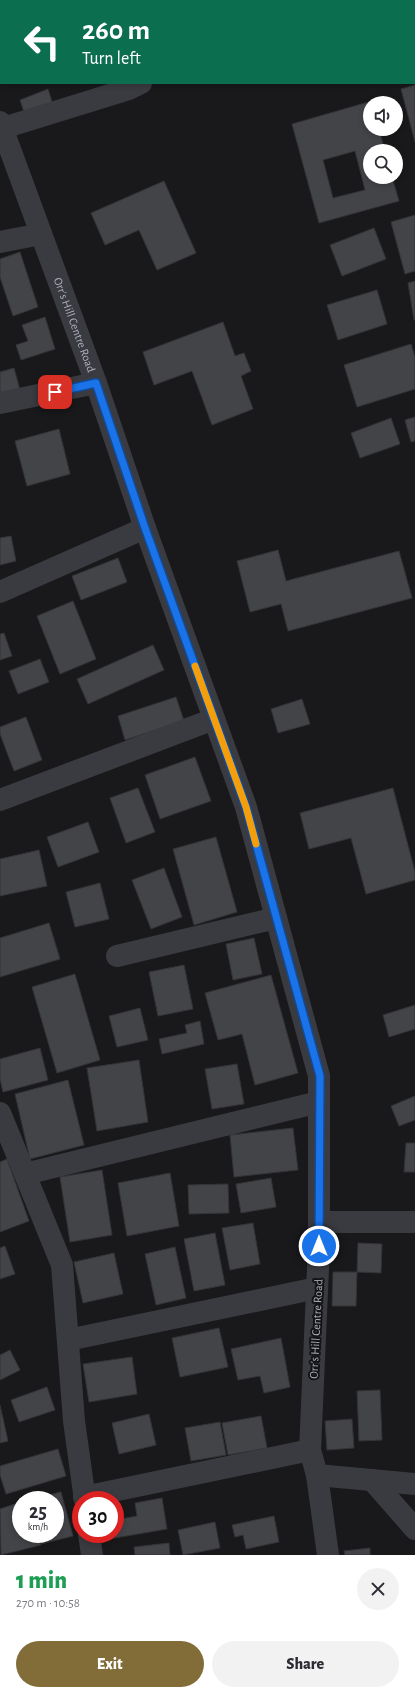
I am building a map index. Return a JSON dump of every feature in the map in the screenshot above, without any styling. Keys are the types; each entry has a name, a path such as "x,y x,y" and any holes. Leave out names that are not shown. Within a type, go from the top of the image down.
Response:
{"street":[{"path":"2,125 129,89 139,84"},
{"name":"Orr's Hill Centre Road","path":"2,125 96,383 145,528 246,807 320,1076 319,1222 310,1450 317,1475 328,1555"},
{"path":"0,242 41,234"},
{"path":"0,403 96,383"},
{"path":"0,592 145,528"},
{"path":"0,800 214,718"},
{"path":"117,956 276,918"},
{"path":"25,1174 319,1102"},
{"path":"0,1113 62,1265 74,1421 84,1491"},
{"path":"319,1222 415,1222"},
{"path":"68,1340 317,1288"},
{"path":"118,1491 310,1450"},
{"path":"317,1475 415,1484"},
{"path":"372,1480 415,1529"},
{"path":"90,1543 92,1555"}],"building":[{"path":"415,85 415,142 403,96 401,89"},
{"path":"48,89 53,105 25,115 20,100"},
{"path":"363,104 363,136 381,136 383,144 363,144 363,182 355,151 323,160 333,198 365,190 363,184 394,184 399,201 319,223 292,124"},
{"path":"164,181 196,253 157,270 139,230 105,245 91,213"},
{"path":"415,215 415,271 405,274 391,222"},
{"path":"374,228 386,259 342,276 330,245"},
{"path":"20,252 38,307 13,316 0,277 0,259"},
{"path":"415,281 415,320 414,320 408,283"},
{"path":"377,290 387,324 338,340 327,305"},
{"path":"45,317 55,349 21,360 16,345 28,341 22,325"},
{"path":"223,322 235,356 244,353 251,371 241,376 253,409 212,425 192,371 154,385 143,352"},
{"path":"411,344 415,357 415,389 357,407 344,365"},
{"path":"14,368 20,390 0,396 0,372"},
{"path":"415,417 415,441 411,442 405,420"},
{"path":"391,418 400,444 360,458 351,433"},
{"path":"59,429 70,474 27,486 15,441"},
{"path":"11,536 16,561 0,565 0,538"},
{"path":"278,550 286,581 399,551 412,598 288,631 281,604 250,612 237,561"},
{"path":"118,558 127,582 81,600 72,576"},
{"path":"73,601 96,659 60,674 37,616"},
{"path":"4,633 12,656 0,660 0,634"},
{"path":"153,645 164,670 88,704 77,679"},
{"path":"40,659 49,682 18,694 9,671"},
{"path":"176,697 184,721 125,740 118,716"},
{"path":"302,699 310,724 278,733 271,709"},
{"path":"26,717 42,760 14,771 0,734 0,727"},
{"path":"195,757 211,801 160,819 145,775"},
{"path":"138,788 155,832 126,843 110,798"},
{"path":"393,788 415,872 415,880 366,894 351,838 309,849 300,813"},
{"path":"88,822 99,852 58,867 47,837"},
{"path":"216,837 237,912 194,925 173,849"},
{"path":"39,850 47,886 0,896 0,859"},
{"path":"164,868 182,917 151,929 132,880"},
{"path":"100,883 109,919 75,927 66,892"},
{"path":"49,923 60,959 0,977 0,938"},
{"path":"254,938 262,974 233,980 226,944"},
{"path":"184,965 193,1009 158,1016 149,972"},
{"path":"75,974 100,1060 57,1073 32,987"},
{"path":"271,975 298,1073 255,1085 242,1034 218,1040 205,993"},
{"path":"415,1005 415,1029 389,1037 383,1015"},
{"path":"140,1008 148,1040 117,1047 109,1016"},
{"path":"200,1021 204,1044 162,1054 159,1039 187,1033 185,1025"},
{"path":"40,1048 48,1080 3,1092 0,1079 0,1059"},
{"path":"139,1060 148,1122 97,1131 87,1068"},
{"path":"237,1064 244,1104 212,1109 205,1069"},
{"path":"68,1080 84,1145 30,1159 15,1094"},
{"path":"415,1096 415,1120 399,1126 391,1106"},
{"path":"293,1128 298,1170 234,1177 230,1135"},
{"path":"406,1143 415,1143 415,1172 404,1172"},
{"path":"7,1159 29,1221 0,1232 0,1162"},
{"path":"102,1170 112,1235 70,1242 60,1177"},
{"path":"170,1173 179,1226 127,1236 118,1183"},
{"path":"271,1178 276,1207 241,1213 236,1184"},
{"path":"228,1184 229,1213 189,1214 188,1185"},
{"path":"253,1223 260,1264 230,1270 222,1228"},
{"path":"215,1233 225,1285 194,1291 184,1239"},
{"path":"358,1243 382,1244 381,1273 357,1272"},
{"path":"5,1246 15,1274 0,1279 0,1248"},
{"path":"175,1247 186,1298 156,1305 145,1254"},
{"path":"114,1253 123,1294 83,1303 74,1262"},
{"path":"333,1272 357,1272 356,1306 332,1306"},
{"path":"219,1328 228,1367 180,1377 172,1338"},
{"path":"281,1338 290,1387 264,1393 260,1376 238,1380 231,1349"},
{"path":"10,1350 20,1370 0,1380 0,1355"},
{"path":"132,1357 137,1394 89,1402 83,1364"},
{"path":"47,1387 55,1410 19,1422 11,1400"},
{"path":"380,1390 382,1440 359,1441 357,1391"},
{"path":"0,1405 8,1441 0,1443"},
{"path":"149,1414 156,1445 119,1454 112,1423"},
{"path":"261,1416 267,1448 228,1455 222,1423"},
{"path":"352,1419 354,1448 327,1450 325,1421"},
{"path":"220,1422 226,1455 191,1461 185,1428"},
{"path":"58,1449 66,1476 6,1494 0,1475 0,1466"},
{"path":"162,1498 167,1529 124,1536 124,1518 137,1516 135,1503"},
{"path":"64,1503 72,1532 72,1536 64,1538"},
{"path":"12,1505 12,1543 40,1543 41,1545 1,1555 0,1509"},
{"path":"274,1516 279,1542 246,1549 243,1535 235,1537 232,1525"},
{"path":"215,1522 220,1548 183,1555 178,1530"},
{"path":"169,1543 170,1555 135,1555 134,1547"},
{"path":"370,1548 370,1555 345,1555 344,1551"}],"slow traffic":[{"path":"195,666 246,807 256,844"}],"route":[{"path":"55,392 96,383 145,528 246,807 320,1076 319,1246"}]}
